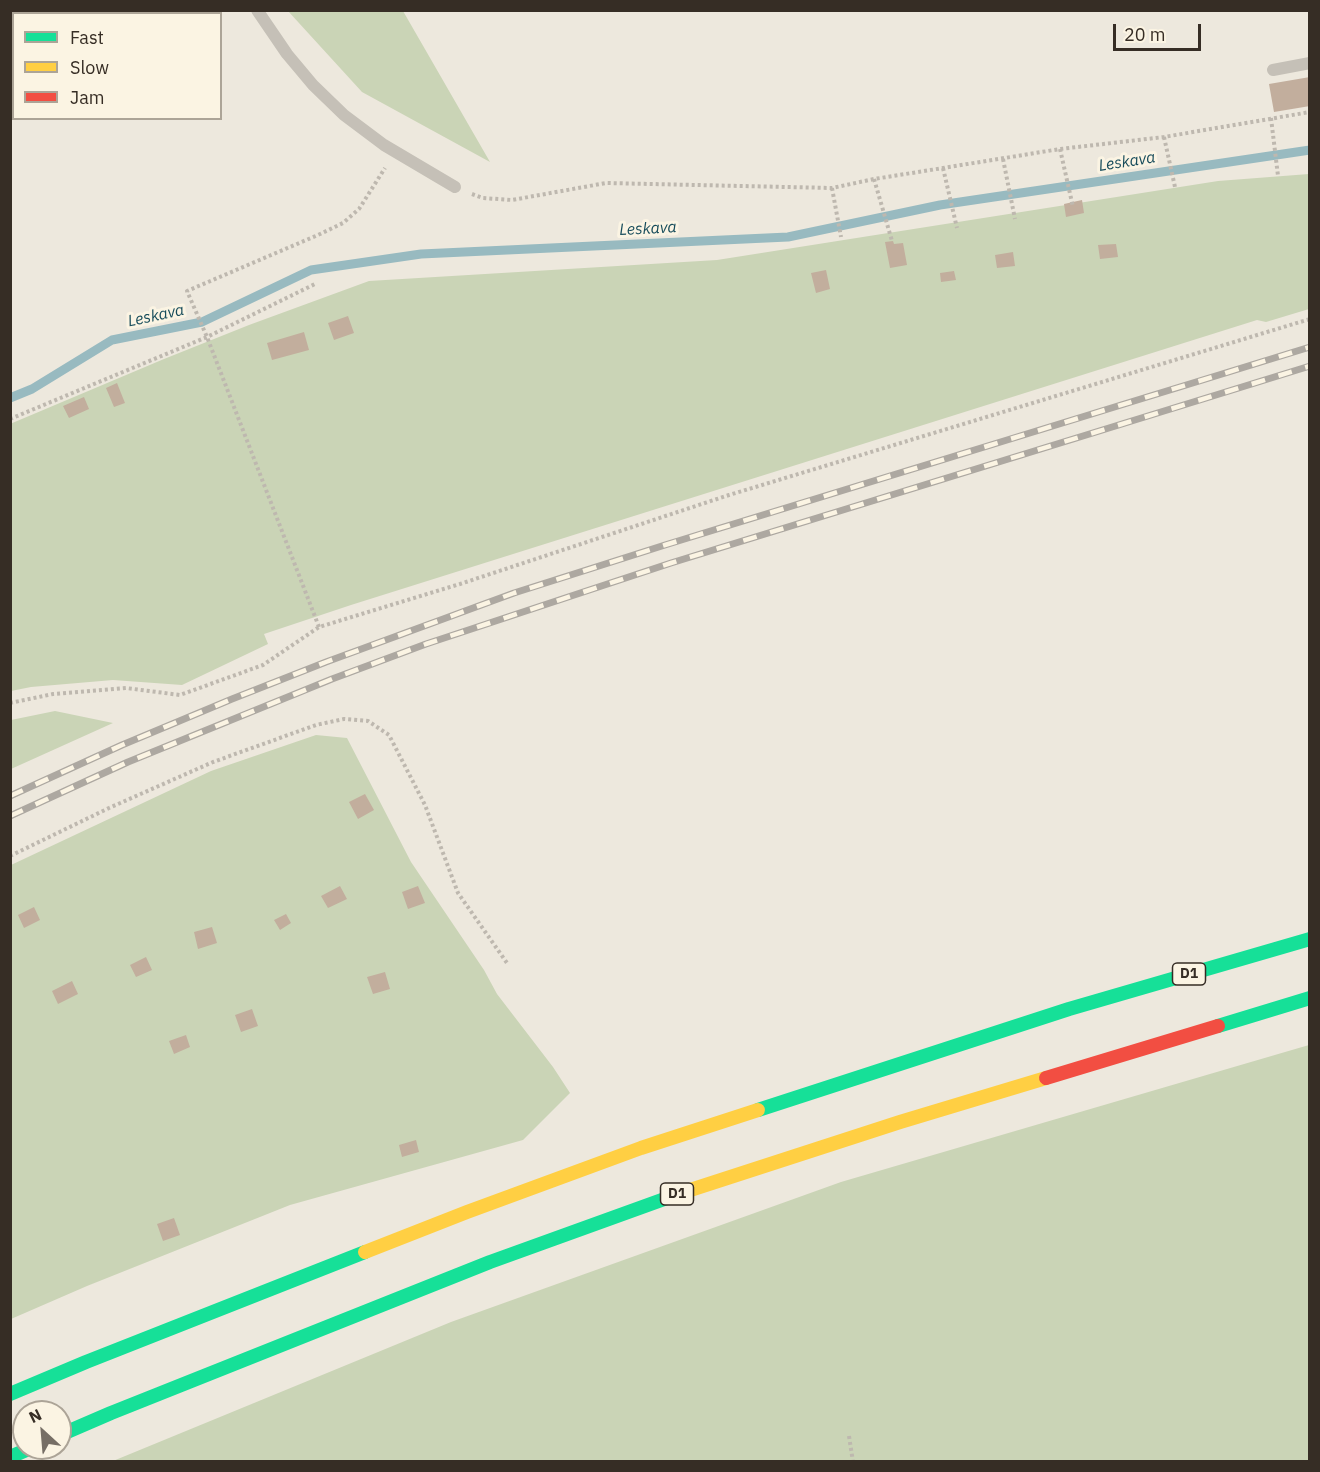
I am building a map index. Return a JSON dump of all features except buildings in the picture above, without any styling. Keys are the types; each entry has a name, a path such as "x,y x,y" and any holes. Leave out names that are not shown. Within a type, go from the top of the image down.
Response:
{"highway":[{"name":"D1","path":"10,1394 445,1221 641,1148 1069,1009 1310,939"},
{"name":"D1","path":"72,1431 478,1266 668,1197 912,1118 1310,998"}],"lane":[{"path":"257,10 287,54 313,85 344,115 395,151 455,187"},
{"path":"1273,70 1310,63"}],"path":[{"path":"455,187 483,198 512,200 606,183 832,188 1060,149 1164,137 1310,112"},
{"path":"1271,118 1278,176"},
{"path":"1164,137 1175,188"},
{"path":"1060,149 1073,207"},
{"path":"319,627 187,291 343,223 359,209 395,151"},
{"path":"1003,159 1015,219"},
{"path":"943,168 957,228"},
{"path":"874,179 892,241"},
{"path":"832,188 841,237"},
{"path":"10,419 207,337 315,284"},
{"path":"10,704 53,694 126,688 180,695 263,665 319,627 460,584 729,495 1310,319"},
{"path":"10,856 109,808 213,762 316,725 344,719 368,722 389,735 425,806 459,893 507,963"},
{"path":"849,1436 854,1461"}],"green space":[{"path":"288,11 403,11 490,162 362,92"},
{"path":"1309,174 1309,309 1266,322 1257,320 264,634 268,644 182,685 113,680 31,687 11,691 10,424 249,325 369,281 717,260 1218,181"},
{"path":"55,711 113,723 11,769 11,720"},
{"path":"316,735 347,738 411,862 484,970 497,994 570,1093 523,1140 290,1205 87,1286 11,1319 11,865 211,771"},
{"path":"1309,1045 1309,1461 113,1461 451,1322 841,1182"}],"waterway":[{"name":"Leskava","path":"10,398 32,389 112,340 202,322 311,270 421,254 788,237 940,205 1310,150"}],"railway":[{"path":"10,796 122,745 232,699 514,593 1310,347"},
{"path":"10,816 128,762 332,679 426,644 671,563 1310,366"}],"traffic: fast":[{"path":"758,1110 1069,1009 1310,939"},
{"path":"1218,1026 1310,998"},
{"path":"72,1430 490,1262 681,1193"},
{"path":"10,1394 365,1252"}],"traffic: slow":[{"path":"681,1193 900,1122 1046,1078"},
{"path":"365,1252 641,1148 758,1110"}],"traffic: jam":[{"path":"1046,1078 1218,1026"}]}
